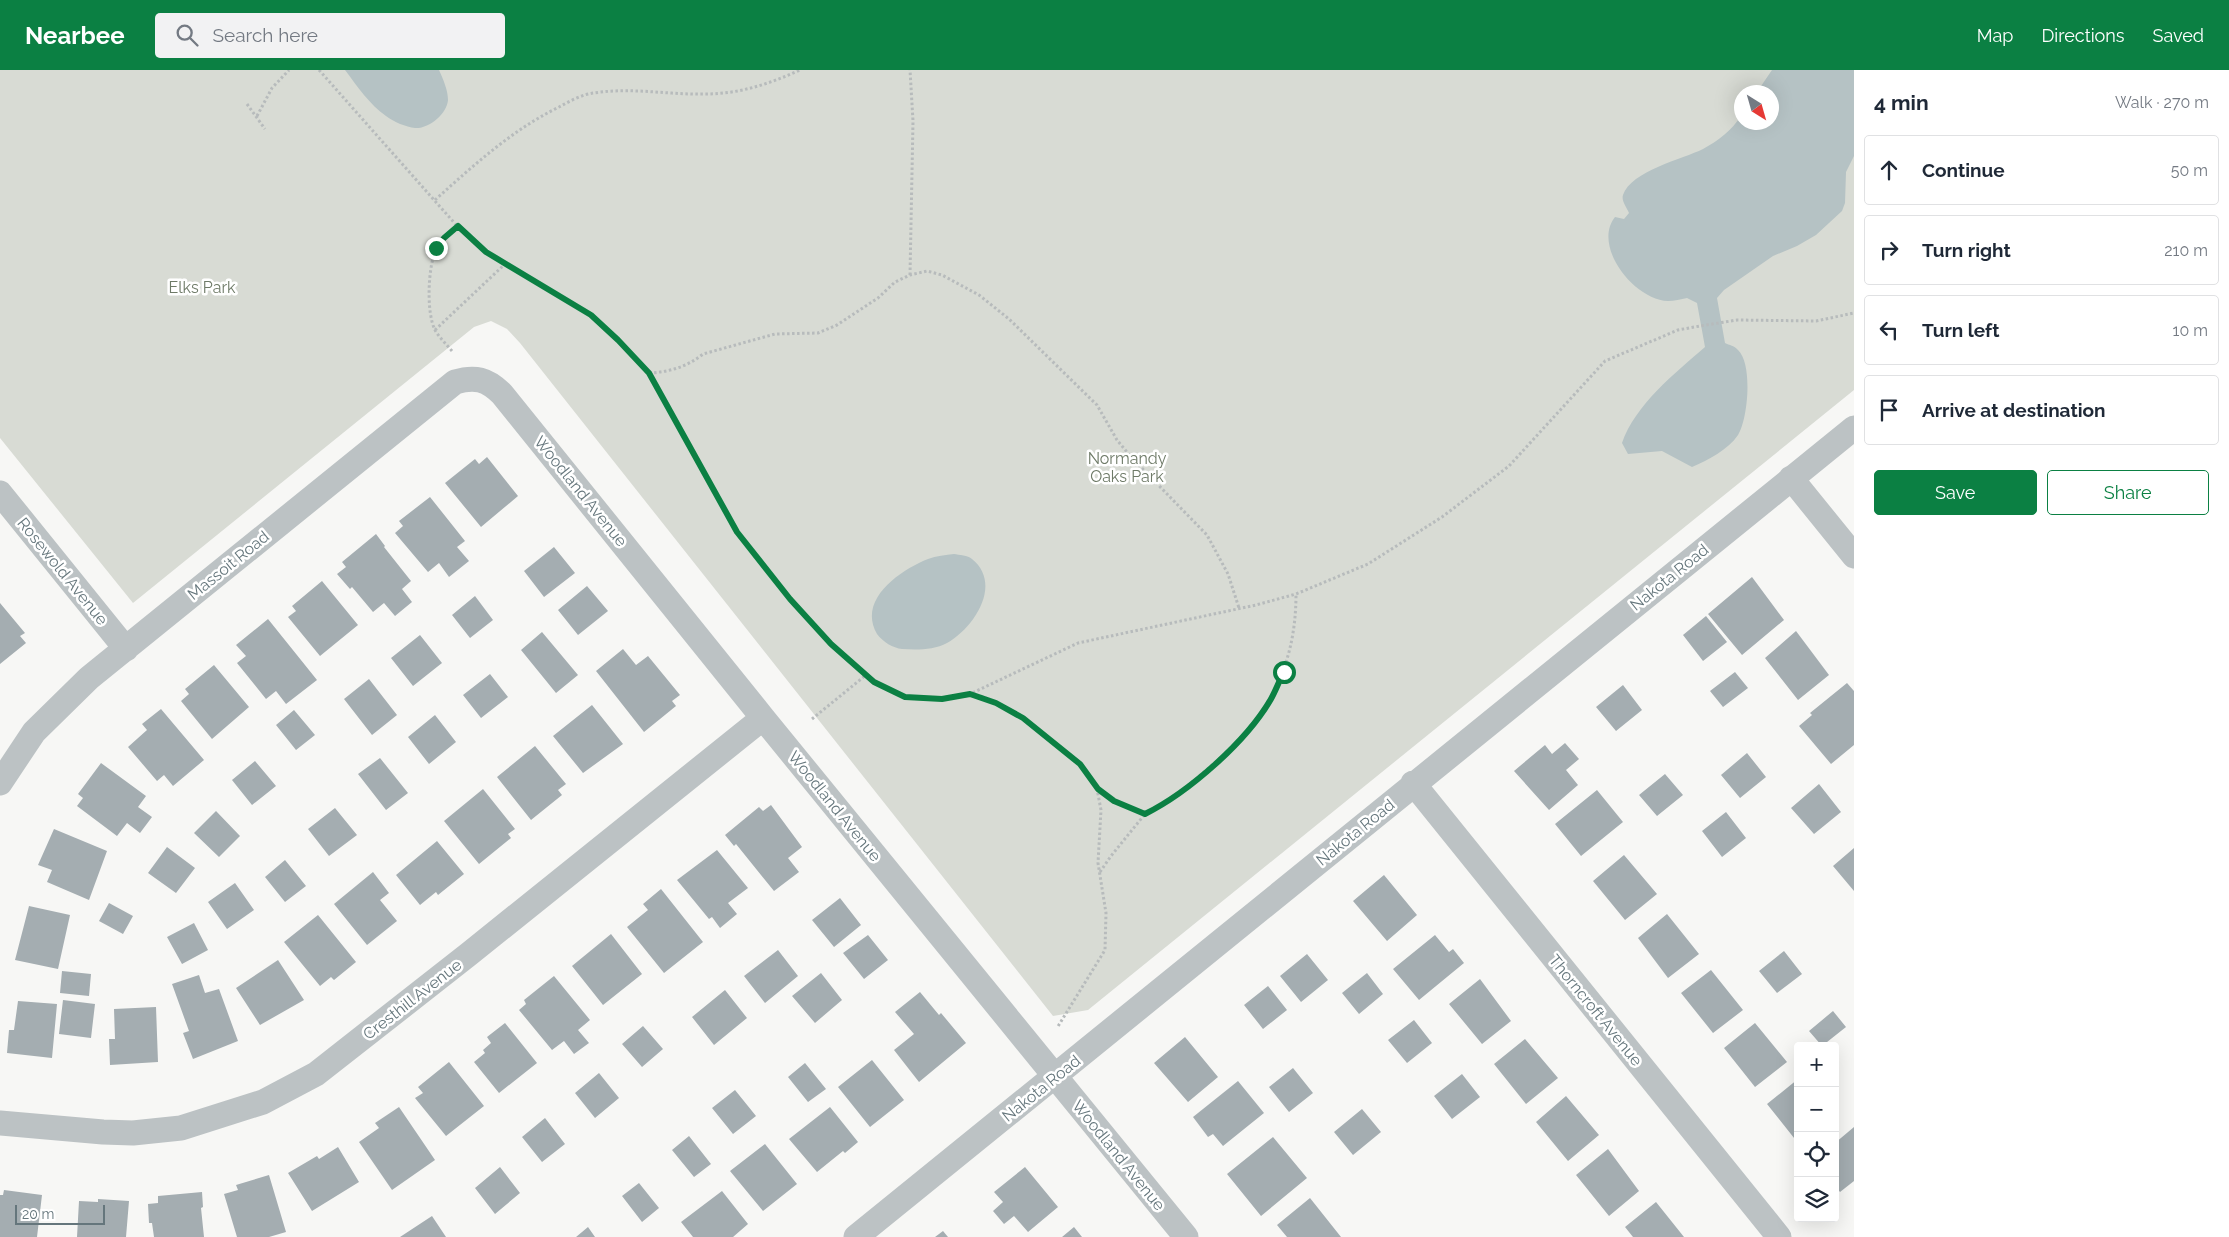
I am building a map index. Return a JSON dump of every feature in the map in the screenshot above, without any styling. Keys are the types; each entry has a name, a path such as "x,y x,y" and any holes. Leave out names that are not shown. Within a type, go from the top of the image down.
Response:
{"street":[{"name":"Massoit Road","path":"0,783 34,732 89,678 455,382 469,378 481,380"},
{"name":"Woodland Avenue","path":"481,380 492,384 502,394 1186,1237"},
{"name":"Nakota Road","path":"856,1237 1056,1077 1414,783 1854,428"},
{"path":"1791,478 1854,556"},
{"name":"Rosewold Avenue","path":"0,493 126,649"},
{"name":"Cresthill Avenue","path":"0,1123 133,1133 181,1128 263,1102 316,1074 763,718"},
{"name":"Thorncroft Avenue","path":"1414,783 1779,1237"}],"path":[{"path":"257,116 272,88 289,70"},
{"path":"319,70 434,200 486,252 591,315 649,373 737,532 796,605 831,644 874,682 905,697 942,699 970,694 1078,643 1296,594 1368,564 1449,511 1509,466 1606,361 1678,330 1723,322 1816,320 1854,313"},
{"path":"434,200 496,146 536,118 593,93 641,90 704,94 737,92 773,82 800,70"},
{"path":"910,70 913,121 910,275"},
{"path":"247,104 265,129"},
{"path":"452,351 435,330 429,298 431,270 436,248 458,226"},
{"path":"435,330 505,264"},
{"path":"649,373 666,372 693,362 703,354 775,334 818,333 837,325 878,298 895,282 910,275 927,271 942,275 979,295 1009,319 1090,398 1106,418 1117,440 1131,457 1207,535 1228,574 1239,608"},
{"path":"1100,873 1111,856 1145,814 1185,788 1230,750 1248,731 1270,700 1284,672 1296,619 1296,594"},
{"path":"812,719 866,675"},
{"path":"970,694 984,697 1023,718 1080,764 1098,789 1114,801 1145,814"},
{"path":"1057,1028 1104,950 1106,913 1100,873 1101,810 1098,789"}],"green space":[{"name":"Normandy Oaks Park","path":"0,70 1854,70 1854,390 1088,1010 1053,1016 520,343 507,329 491,321 474,327 133,603 0,438"}],"shaded area":[{"path":"345,70 439,70 447,92 447,105 436,120 426,126 415,128 404,125 380,112"},
{"path":"1772,70 1854,70 1854,156 1846,172 1845,203 1842,211 1816,235 1797,246 1773,256 1724,290 1717,298 1725,343 1737,349 1743,357 1746,367 1746,405 1741,427 1734,440 1717,454 1692,467 1662,451 1628,454 1622,443 1636,416 1657,391 1705,347 1697,303 1687,298 1668,301 1655,298 1642,292 1630,282 1620,270 1613,256 1609,242 1609,229 1615,217 1624,219 1629,213 1623,202 1623,195 1636,179 1658,167 1709,146 1734,124 1734,130 1779,130 1779,85 1762,85"},
{"path":"954,554 972,559 981,569 985,581 985,593 981,605 967,627 947,643 931,648 899,648 882,640 877,634 872,621 873,609 877,598 884,588 917,564 934,557"}],"building":[{"path":"487,457 518,496 481,527 445,483 475,459 479,464"},
{"path":"430,497 465,541 457,547 469,561 449,577 439,563 428,572 395,533 403,526 399,521"},
{"path":"376,534 411,581 402,589 412,602 395,616 384,603 373,612 352,587 350,589 337,574 346,567 342,562"},
{"path":"554,547 575,573 544,597 524,571"},
{"path":"1752,577 1784,620 1742,655 1708,614"},
{"path":"322,581 358,625 320,656 288,617 296,611 292,606"},
{"path":"587,586 608,611 578,635 558,610"},
{"path":"475,596 493,620 470,638 452,615"},
{"path":"0,603 25,633 20,636 26,643 0,664"},
{"path":"1706,616 1727,642 1703,661 1683,635"},
{"path":"268,619 317,680 286,704 276,691 266,699 237,663 246,656 236,645"},
{"path":"1796,631 1829,675 1798,700 1765,658"},
{"path":"542,632 578,675 556,693 521,650"},
{"path":"420,635 442,663 413,686 391,658"},
{"path":"623,649 636,665 648,656 680,695 672,701 676,706 644,732 596,671"},
{"path":"214,665 249,707 212,739 181,701 189,694 185,689"},
{"path":"1735,672 1748,688 1723,707 1710,691"},
{"path":"490,674 508,697 481,718 463,695"},
{"path":"369,679 397,715 372,735 344,699"},
{"path":"1847,683 1854,691 1854,745 1831,764 1799,726 1812,715 1810,713"},
{"path":"1623,685 1642,710 1616,731 1596,707"},
{"path":"592,705 623,744 583,773 553,736"},
{"path":"161,709 204,760 173,786 164,775 157,781 128,747 147,730 142,724"},
{"path":"294,710 315,735 296,750 276,725"},
{"path":"435,715 456,742 429,764 408,737"},
{"path":"1565,743 1579,759 1566,770 1578,785 1549,810 1514,771 1545,745 1552,754"},
{"path":"535,746 566,784 558,790 562,795 531,820 497,777"},
{"path":"1747,753 1766,777 1740,798 1721,775"},
{"path":"380,758 408,793 386,810 358,774"},
{"path":"255,761 276,786 252,805 232,780"},
{"path":"101,763 146,796 138,807 152,817 140,833 127,823 117,836 77,806 83,798 78,794"},
{"path":"1665,774 1683,795 1657,816 1639,795"},
{"path":"1819,784 1841,812 1814,834 1791,808"},
{"path":"483,789 515,829 508,834 511,838 479,864 444,821"},
{"path":"1597,790 1623,822 1581,856 1555,824"},
{"path":"771,805 802,847 788,858 799,872 774,891 736,844 734,846 725,835 759,807 763,811"},
{"path":"335,808 357,835 329,856 308,829"},
{"path":"216,811 240,836 219,857 194,833"},
{"path":"1726,812 1746,838 1722,857 1702,831"},
{"path":"54,829 107,851 89,900 47,882 52,870 38,865"},
{"path":"437,841 464,874 438,895 436,892 420,905 396,875"},
{"path":"167,847 195,868 176,893 148,873"},
{"path":"1854,848 1854,891 1833,866"},
{"path":"717,850 748,888 728,903 737,914 720,928 712,917 709,919 677,880"},
{"path":"1624,855 1657,894 1625,920 1593,881"},
{"path":"285,860 306,886 285,902 265,877"},
{"path":"373,872 389,893 380,900 397,921 367,945 334,904"},
{"path":"1384,875 1417,915 1387,941 1353,901"},
{"path":"235,883 254,910 227,929 208,902"},
{"path":"661,889 703,942 664,973 627,927 648,910 643,904"},
{"path":"840,898 861,925 834,947 812,920"},
{"path":"109,903 133,916 123,934 99,921"},
{"path":"29,906 70,915 58,969 15,960"},
{"path":"1667,914 1699,954 1668,978 1638,938"},
{"path":"318,915 356,962 334,980 331,977 320,986 284,942"},
{"path":"194,923 208,950 182,964 167,937"},
{"path":"611,934 642,974 603,1005 572,966"},
{"path":"868,935 888,960 864,979 843,953"},
{"path":"1435,935 1449,952 1453,949 1464,963 1419,1000 1393,969"},
{"path":"778,950 798,976 765,1003 744,976"},
{"path":"1784,951 1802,974 1777,993 1759,971"},
{"path":"1307,954 1328,980 1301,1002 1280,976"},
{"path":"278,960 304,1000 260,1025 236,988"},
{"path":"1711,970 1743,1010 1713,1033 1681,993"},
{"path":"62,971 91,974 89,996 60,993"},
{"path":"821,973 842,1000 815,1023 792,996"},
{"path":"1367,973 1383,994 1359,1014 1342,993"},
{"path":"199,975 205,993 219,989 238,1041 193,1059 183,1033 189,1031 172,984"},
{"path":"554,976 590,1020 578,1030 589,1043 574,1054 564,1041 552,1050 519,1010 526,1004 524,1000"},
{"path":"1480,979 1511,1021 1482,1044 1449,1004"},
{"path":"1268,986 1287,1010 1263,1029 1244,1005"},
{"path":"725,990 747,1018 714,1045 692,1017"},
{"path":"920,992 939,1015 941,1013 966,1043 919,1082 894,1050 914,1034 895,1012"},
{"path":"63,1000 95,1004 91,1038 59,1034"},
{"path":"18,1001 57,1004 52,1058 7,1053 9,1030 14,1030"},
{"path":"156,1007 158,1062 110,1065 109,1039 115,1039 114,1009"},
{"path":"1833,1011 1846,1027 1827,1042 1819,1042 1809,1031"},
{"path":"1414,1020 1432,1043 1407,1063 1388,1040"},
{"path":"505,1023 537,1063 499,1093 474,1062 485,1053 483,1050 491,1043 487,1037"},
{"path":"1755,1023 1787,1062 1755,1087 1724,1048"},
{"path":"643,1026 663,1049 642,1067 622,1044"},
{"path":"1185,1037 1218,1077 1188,1102 1154,1063"},
{"path":"1525,1039 1558,1078 1526,1104 1494,1064"},
{"path":"872,1060 904,1100 870,1127 838,1087"},
{"path":"449,1062 484,1106 446,1136 415,1098 423,1093 418,1087"},
{"path":"805,1063 826,1089 808,1102 788,1077"},
{"path":"1293,1068 1313,1093 1289,1112 1269,1087"},
{"path":"599,1073 619,1098 595,1118 575,1093"},
{"path":"1462,1074 1480,1097 1452,1119 1434,1096"},
{"path":"1238,1081 1264,1113 1223,1146 1213,1134 1208,1137 1193,1117"},
{"path":"1794,1082 1794,1138 1767,1104"},
{"path":"735,1090 756,1116 733,1134 712,1108"},
{"path":"1566,1096 1599,1135 1568,1161 1536,1122"},
{"path":"399,1107 435,1160 392,1190 359,1142 379,1128 375,1123"},
{"path":"830,1107 858,1142 845,1153 843,1151 817,1172 789,1139"},
{"path":"1362,1109 1381,1132 1353,1155 1334,1132"},
{"path":"545,1118 565,1144 542,1162 522,1137"},
{"path":"1854,1127 1854,1181 1840,1192 1839,1191 1839,1140"},
{"path":"689,1136 711,1164 694,1177 672,1150"},
{"path":"1273,1137 1307,1178 1261,1216 1227,1174"},
{"path":"765,1144 797,1184 763,1211 730,1171"},
{"path":"338,1147 359,1182 312,1211 288,1173 317,1156 319,1159"},
{"path":"1608,1149 1639,1191 1609,1216 1576,1175"},
{"path":"500,1167 520,1193 495,1214 475,1188"},
{"path":"1025,1167 1058,1207 1028,1232 1014,1216 1004,1224 993,1211 1003,1202 994,1192"},
{"path":"269,1175 286,1232 269,1237 237,1237 224,1194 238,1190 236,1185"},
{"path":"639,1183 659,1208 642,1222 622,1196"},
{"path":"4,1190 42,1195 37,1237 0,1237 0,1195 3,1195"},
{"path":"722,1191 748,1224 733,1237 693,1237 681,1222"},
{"path":"202,1192 203,1207 201,1208 204,1237 154,1237 152,1223 149,1223 148,1204 158,1203 158,1196"},
{"path":"1310,1198 1341,1237 1287,1237 1277,1225"},
{"path":"98,1199 129,1201 126,1237 77,1237 79,1201 98,1202"},
{"path":"1656,1202 1684,1237 1633,1237 1625,1227"},
{"path":"432,1216 446,1237 400,1237"},
{"path":"588,1227 595,1237 576,1237"},
{"path":"1074,1227 1082,1237 1062,1237"},
{"path":"943,1231 948,1237 935,1237"}],"route":[{"path":"436,248 458,226 486,252 591,315 618,340 649,373 671,410 706,480 737,532 790,599 831,644 874,682 905,697 942,699 970,694 984,697 1007,708 1023,718 1080,764 1098,789 1114,801 1145,814 1159,807 1185,788 1230,750 1248,731 1270,700 1284,672"}],"park label":[{"name":"Elks Park","path":"202,287"}]}
